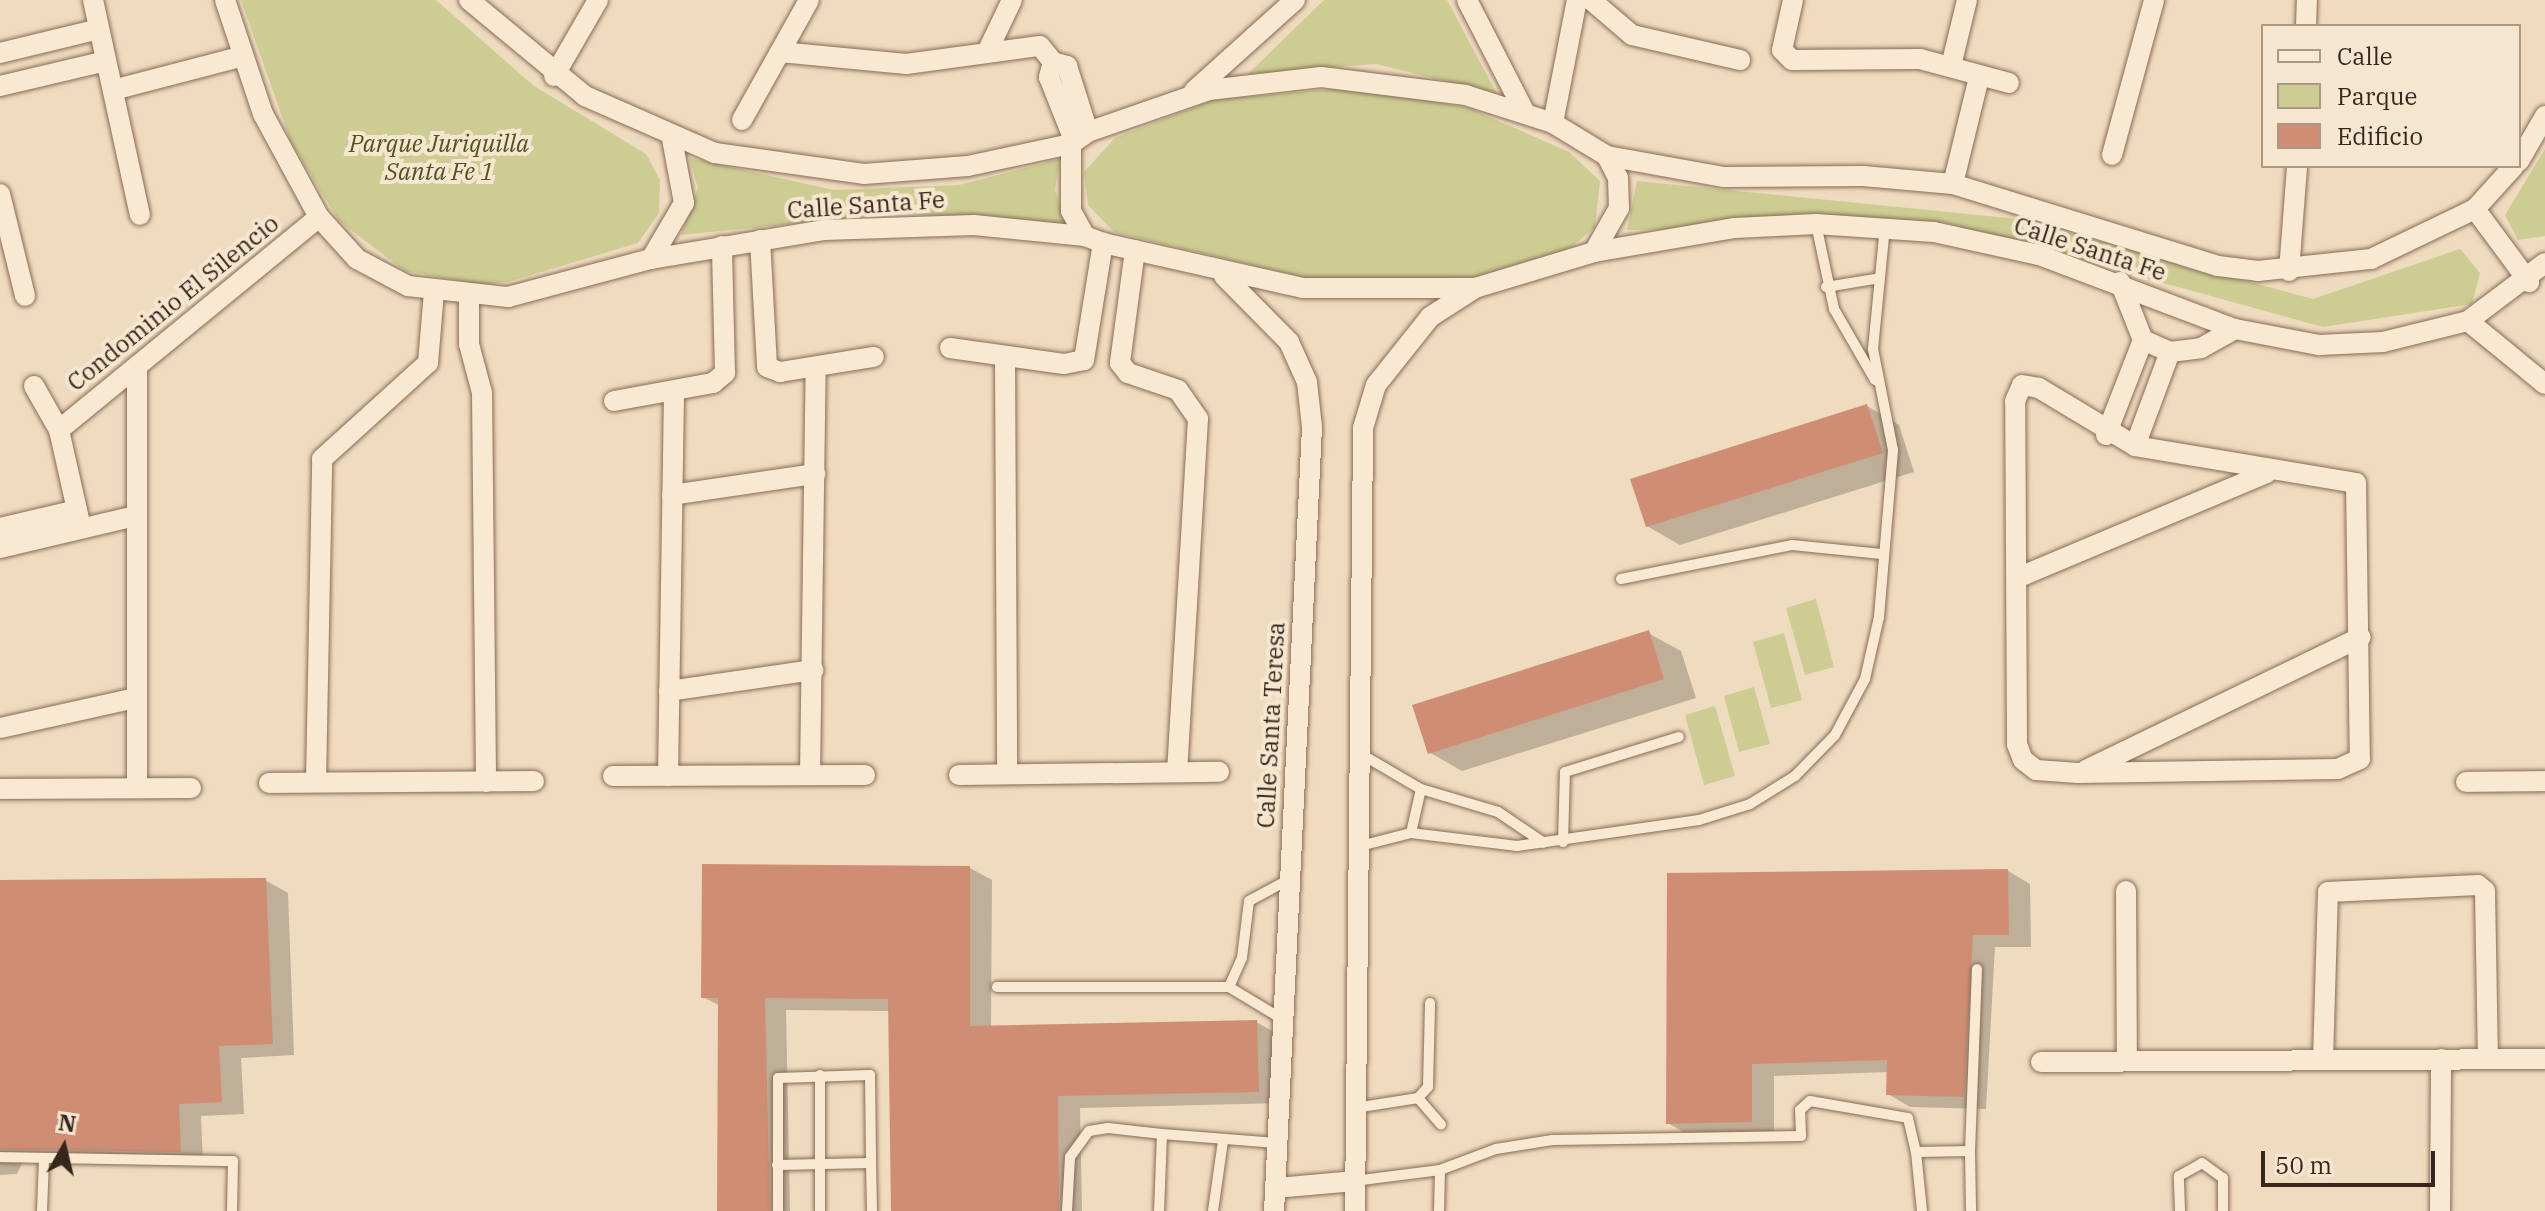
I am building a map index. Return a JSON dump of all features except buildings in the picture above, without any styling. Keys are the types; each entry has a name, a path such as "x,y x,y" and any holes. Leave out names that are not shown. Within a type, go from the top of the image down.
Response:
{"street":[{"path":"93,0 140,215"},
{"name":"Calle Santa Fe","path":"225,0 240,57 319,217 357,259 434,292 469,296 508,297 651,259 722,246 915,225 1094,239 1221,274 1303,288 1475,288 1594,252 1735,228 1816,224 1885,226 2039,255 2120,282 2235,329 2319,345 2383,342 2468,321 2529,282 2545,263"},
{"name":"Calle Santa Fe","path":"469,0 554,76 672,139 762,165 864,174 968,166 1078,139 1184,98 1246,81 1321,77 1396,81 1525,113 1553,123 1607,156 1724,177 1863,176 1953,184 2218,266 2289,271 2371,259 2475,209 2512,168"},
{"path":"554,76 598,0"},
{"path":"742,120 809,0"},
{"path":"989,48 1012,0"},
{"path":"1184,98 1295,0"},
{"path":"1467,0 1525,113"},
{"path":"1553,123 1577,0"},
{"path":"1591,0 1613,10 1658,45 1740,60"},
{"path":"1793,0 1782,50 1792,60 1884,56 1951,66 1979,77 2009,83"},
{"path":"1951,66 1967,0"},
{"path":"2112,155 2154,0"},
{"path":"2306,24 2307,0"},
{"path":"0,53 99,29"},
{"path":"780,52 906,64 989,48 1040,46 1053,62 1067,66 1078,139 1065,194 1094,239 1084,360 1005,356 950,348"},
{"path":"113,90 240,57"},
{"path":"0,86 106,61"},
{"path":"1953,184 1979,77"},
{"path":"2521,158 2545,116"},
{"path":"651,259 684,203 672,139"},
{"path":"1594,252 1619,208 1618,178 1607,156"},
{"path":"2289,271 2297,168"},
{"path":"0,194 25,296"},
{"path":"2475,209 2529,282"},
{"name":"Condominio El Silencio","path":"59,430 319,217"},
{"path":"760,240 764,363 780,372 874,357"},
{"path":"614,401 713,383 725,373 722,246"},
{"path":"1135,250 1120,363 1128,373 1178,390 1198,419 1177,771"},
{"name":"Calle Santa Teresa","path":"1221,274 1289,342 1307,382 1312,427 1274,1211"},
{"path":"2106,435 2143,340 2120,282"},
{"path":"1355,1211 1363,428 1376,385 1402,345 1475,288"},
{"path":"316,782 322,459 418,373 431,351 434,292"},
{"path":"469,296 472,356 482,393 486,782"},
{"path":"2468,321 2545,384 2545,395"},
{"path":"2143,340 2170,352 2201,348 2235,329"},
{"path":"2135,446 2170,352"},
{"path":"1005,356 1007,773"},
{"path":"137,366 137,788"},
{"path":"810,775 816,367"},
{"path":"2032,384 2106,435 2135,446 2267,473 2350,479 2360,489 2364,750 2350,767 2078,773 2036,770 2018,752 2016,392 2032,384"},
{"path":"34,386 59,430 79,519"},
{"path":"668,776 674,391"},
{"path":"2017,578 2267,473"},
{"path":"672,495 815,474"},
{"path":"0,528 135,516"},
{"path":"0,548 79,519"},
{"path":"2078,773 2361,637"},
{"path":"669,691 813,670"},
{"path":"0,728 135,698"},
{"path":"959,775 1219,772"},
{"path":"613,776 865,775"},
{"path":"269,783 534,781"},
{"path":"2466,782 2545,781"},
{"path":"0,789 191,788"},
{"path":"2323,1060 2328,892 2478,885 2485,891 2488,1059"},
{"path":"2126,891 2127,1061"},
{"path":"2440,1211 2441,1059"},
{"path":"2041,1062 2545,1059"},
{"path":"1276,1188 1354,1181"}],"lane":[{"path":"1816,224 1826,287 1850,346 1876,382"},
{"path":"1360,846 1411,833 1490,846 1563,842 1699,820 1750,804 1795,776 1835,735 1865,679 1893,450 1876,382 1875,279 1885,226"},
{"path":"1826,287 1875,279"},
{"path":"1621,579 1792,545 1882,554"},
{"path":"1563,842 1565,772 1679,737"},
{"path":"1359,753 1421,789 1498,812 1544,843"},
{"path":"1411,833 1421,789"},
{"path":"1229,987 1242,958 1249,901 1288,880"},
{"path":"1971,1211 1970,1151 1977,969"},
{"path":"997,987 1229,987 1282,1020"},
{"path":"1418,1098 1430,1077 1430,1003"},
{"path":"820,1075 820,1211"},
{"path":"778,1211 778,1078 870,1075 872,1211"},
{"path":"1355,1108 1418,1098"},
{"path":"1418,1098 1441,1124"},
{"path":"1354,1181 1440,1170 1496,1149 1552,1140 1801,1136 1800,1110 1810,1101 1908,1118 1916,1152 1922,1211"},
{"path":"1067,1211 1070,1157 1089,1131 1277,1143"},
{"path":"1159,1211 1162,1134"},
{"path":"1213,1211 1223,1141"},
{"path":"1916,1152 1970,1151"},
{"path":"0,1157 233,1161 232,1211"},
{"path":"42,1211 44,1159"},
{"path":"777,1165 871,1163"},
{"path":"2180,1211 2179,1176 2202,1163 2223,1178 2223,1211"},
{"path":"1439,1211 1440,1170"}],"green space":[{"name":"Parque Juriquilla Santa Fe 1","path":"241,0 436,0 534,86 646,154 660,180 659,213 638,243 508,282 483,285 405,271 339,221 291,142"},
{"path":"1324,0 1447,0 1497,94 1376,64 1248,74"},
{"path":"1352,87 1469,108 1569,152 1600,181 1595,227 1567,251 1477,277 1323,282 1114,232 1088,205 1084,172 1115,138 1213,100"},
{"path":"2545,149 2545,236 2518,240 2505,215"},
{"path":"689,158 834,190 959,185 1060,159 1055,190 1068,227 900,213 681,235 698,188"},
{"path":"1637,181 2018,219 2313,299 2460,249 2480,273 2472,304 2323,327 1946,223 1627,230"},
{"path":"1816,599 1834,667 1805,675 1786,608"},
{"path":"1784,633 1802,700 1771,708 1753,642"},
{"path":"1754,687 1770,744 1739,752 1724,696"},
{"path":"1715,706 1735,776 1704,785 1685,715"}]}
